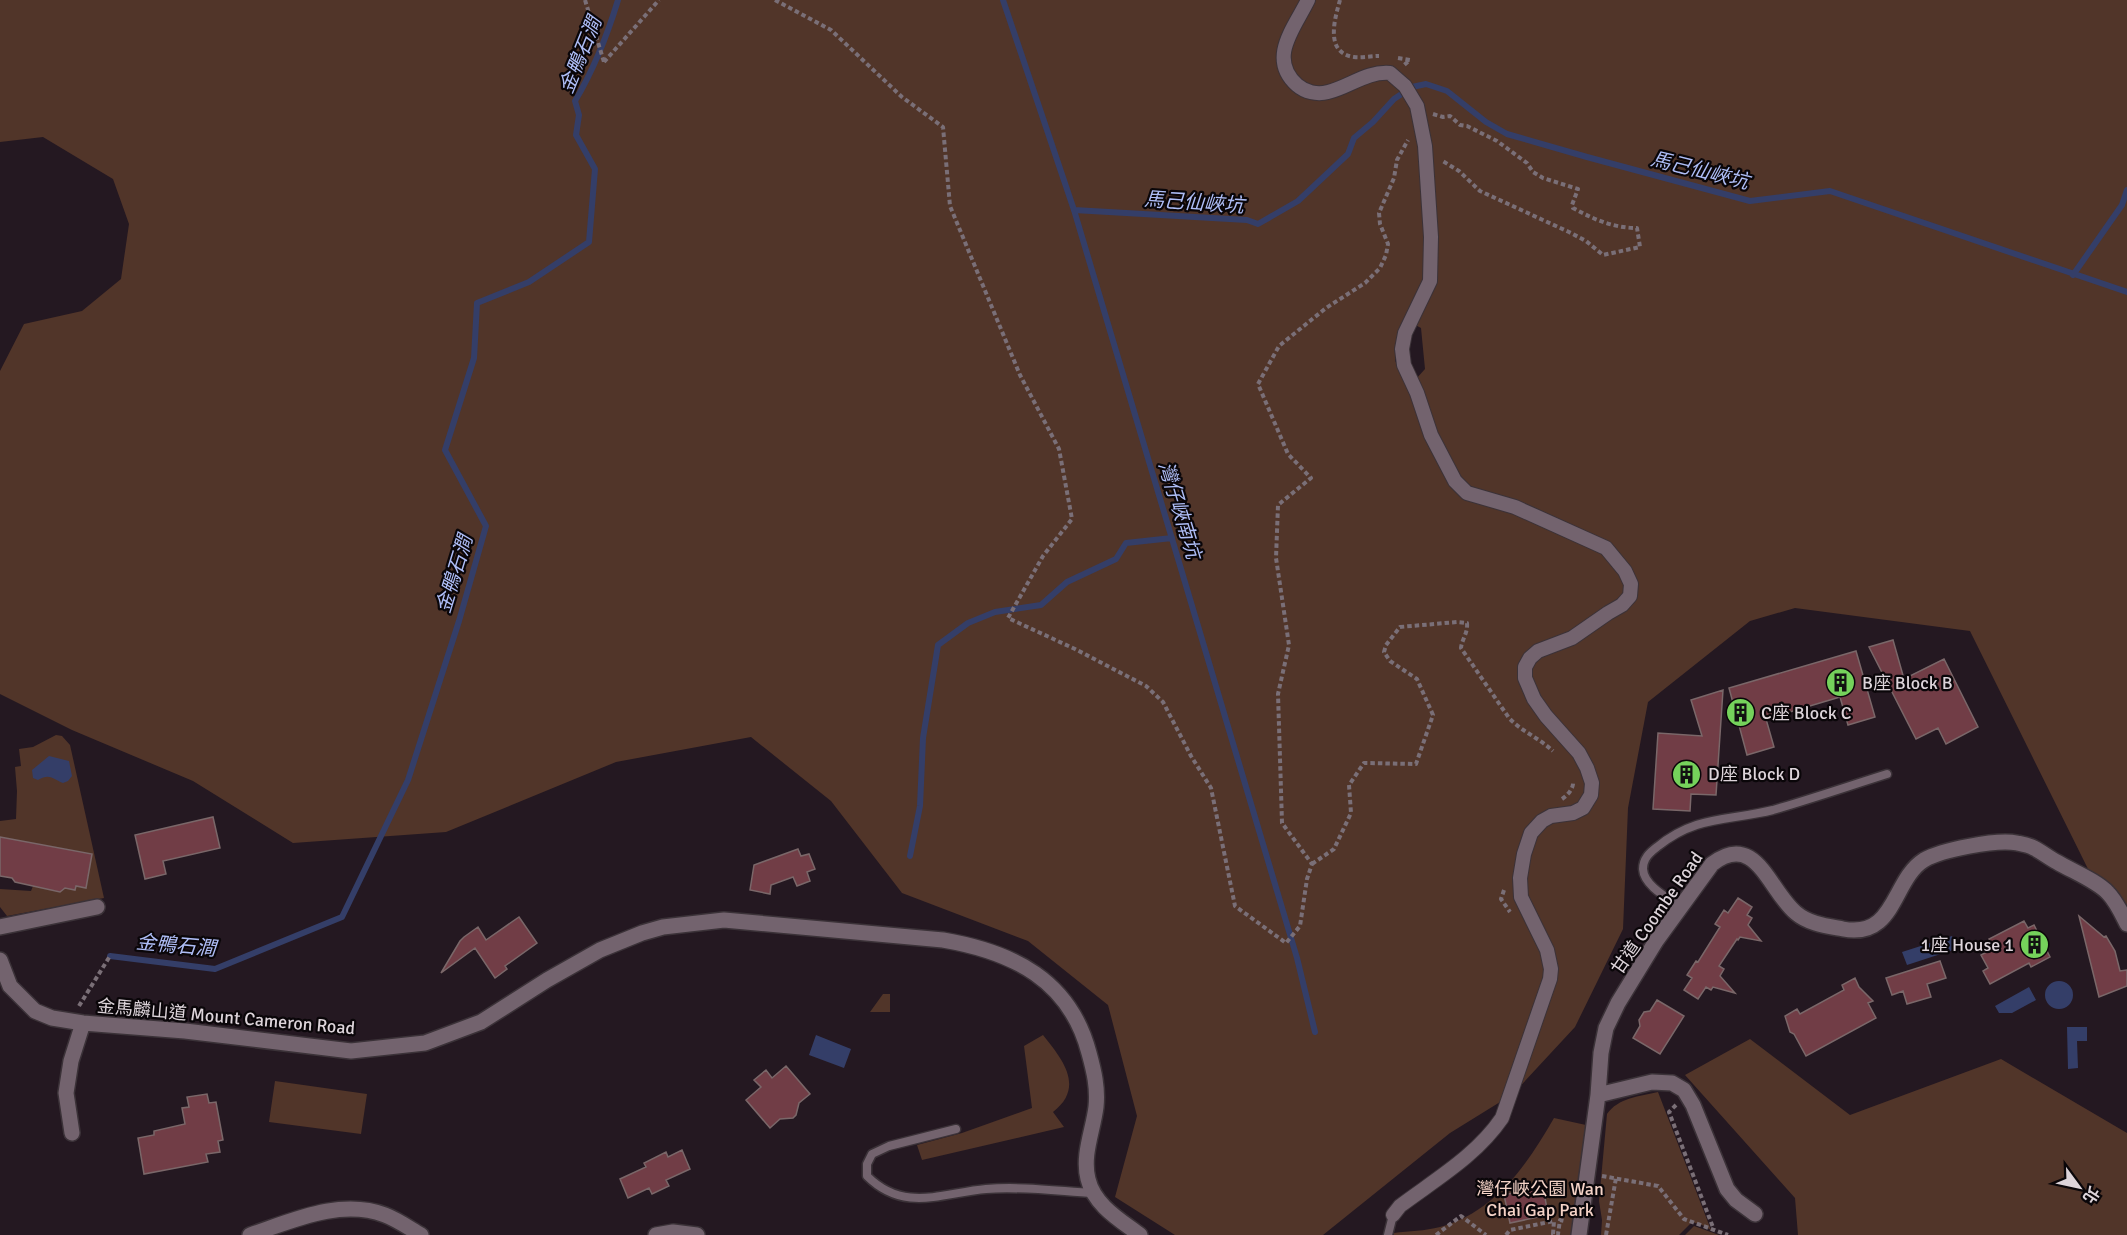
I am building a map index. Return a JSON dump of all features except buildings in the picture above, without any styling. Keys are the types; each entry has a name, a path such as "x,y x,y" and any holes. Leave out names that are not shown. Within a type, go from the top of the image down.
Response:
{"street":[{"path":"1308,0 1290,32 1284,51 1284,65 1295,84 1309,92 1321,93 1376,73 1393,75 1405,86 1417,105 1426,156 1431,237 1430,281 1405,333 1402,349 1404,365 1417,393 1431,435 1455,481 1464,491 1472,495 1522,510 1606,548 1625,571 1631,588 1630,596 1622,605 1572,638 1538,651 1525,667 1525,678 1534,699 1579,753 1592,783 1591,795 1583,808 1573,813 1551,816 1542,821 1531,833 1524,854 1520,878 1521,897 1547,950 1551,969 1550,979 1502,1118 1473,1153 1400,1206 1393,1215"},
{"name":"甘道 Coombe Road","path":"1579,1235 1606,1028 1618,1003 1651,950 1712,864 1719,858 1739,854 1757,862 1782,899 1797,914 1815,923 1848,930 1873,925 1884,917 1892,907 1908,875 1921,862 1938,853 2000,842 2014,842 2032,846 2108,892 2127,924"},
{"path":"0,927 97,908"},
{"name":"金馬麟山道 Mount Cameron Road","path":"0,960 10,986 35,1011 52,1018 351,1051 425,1043 481,1022 600,950 663,927 724,920 944,940 973,945 1017,962 1038,975 1070,1006 1081,1026 1096,1077 1096,1107 1088,1141 1086,1166 1093,1193"},
{"path":"72,1133 66,1093 77,1022"},
{"path":"1598,1095 1652,1082 1671,1083 1684,1090 1693,1105 1727,1189 1736,1200 1755,1214"},
{"path":"1093,1193 1115,1216 1140,1235"},
{"path":"250,1235 339,1209 382,1214 421,1235"},
{"path":"656,1235 673,1232 697,1235"}],"lane":[{"path":"1681,906 1649,883 1643,872 1644,860 1648,855 1674,836 1703,822 1771,810 1887,774"},
{"path":"956,1129 889,1146 872,1154 867,1164 867,1176 889,1193 921,1198 935,1198 985,1189 1093,1193"},
{"path":"1388,1235 1393,1215"}],"path":[{"path":"585,0 604,62 659,0"},
{"path":"775,0 831,30 902,97 944,127 950,206 1020,375 1059,449 1072,519 1043,555 1008,618 1075,649 1146,686 1163,702 1191,756 1212,788 1235,906 1286,943 1300,926 1307,879 1312,864 1334,849 1351,813 1349,785 1364,763 1416,764 1433,715 1417,680 1390,661 1384,652 1386,645 1400,627 1457,622 1467,624 1467,632 1462,640 1461,648 1509,718 1516,726 1531,733 1556,753"},
{"path":"1340,0 1333,28 1336,44 1341,52 1352,57 1377,56 1410,60 1393,75"},
{"path":"1417,105 1433,114 1443,117 1450,116 1460,125 1467,126 1497,141 1527,163 1533,172 1542,178 1578,189 1573,208 1604,224 1636,228 1640,247 1603,255 1578,236 1480,191 1459,171 1442,160 1426,156"},
{"path":"1312,864 1282,823 1278,694 1289,645 1276,558 1278,505 1311,478 1288,454 1258,384 1280,346 1326,308 1365,283 1380,268 1388,244 1380,224 1379,213 1394,178 1397,160 1420,120"},
{"path":"1559,800 1574,785 1573,774"},
{"path":"1506,880 1501,899 1516,918"},
{"path":"77,1022 110,956"},
{"path":"1680,1102 1669,1112 1714,1230"},
{"path":"1595,1176 1658,1186 1684,1219 1728,1235"},
{"path":"1606,1235 1616,1178"},
{"path":"1436,1235 1461,1216 1486,1235"},
{"path":"1506,1235 1510,1230 1554,1221 1553,1234 1558,1234 1560,1220 1565,1219 1564,1235"}],"green space":[{"path":"0,0 2127,0 2127,905 2089,871 1970,631 1795,608 1750,621 1648,702 1628,808 1623,929 1575,1027 1513,1094 1450,1133 1323,1235 1175,1235 1115,1197 1137,1116 1108,1005 1028,941 902,893 831,801 751,737 616,762 446,832 293,843 193,781 72,730 0,694 0,371 24,324 82,311 121,279 129,224 113,179 43,137 0,142","holes":["1406,320 1421,328 1425,369 1416,379 1408,379 1395,361 1395,345"]},
{"path":"56,735 62,736 70,745 104,898 7,916 0,907 0,889 31,891 33,886 60,892 65,888 75,890 76,886 86,888 92,854 0,837 0,821 16,819 15,767 21,766 19,749 33,747"},
{"path":"883,994 890,994 890,1012 870,1012"},
{"path":"1043,1035 1058,1054 1068,1074 1068,1093 1063,1103 1053,1112 1064,1127 922,1160 917,1145 962,1133 1032,1108 1024,1046"},
{"path":"1750,1039 1850,1115 2001,1059 2127,1133 2127,1235 1798,1235 1795,1198 1685,1075"},
{"path":"275,1081 367,1094 361,1134 269,1122"},
{"path":"1658,1092 1711,1230 1692,1222 1679,1235 1601,1235 1602,1220 1599,1201 1607,1114 1623,1101"},
{"name":"灣仔峽公園 Wan Chai Gap Park","path":"1554,1118 1586,1125 1572,1235 1394,1235 1394,1233 1440,1227 1460,1220 1477,1210 1493,1198 1521,1169"},
{"path":"1694,1226 1719,1235 1685,1235"}],"water":[{"path":"49,756 69,761 72,776 68,781 63,783 51,777 38,780 33,778 32,770"},
{"path":"1952,936 1956,949 1907,965 1902,952"},
{"path":"2059,981 2069,985 2073,995 2069,1005 2059,1009 2049,1005 2045,995 2049,985"},
{"path":"2029,987 2036,1000 2012,1013 1999,1013 1995,1006"},
{"path":"2067,1027 2087,1027 2087,1041 2077,1041 2078,1068 2068,1069"},
{"path":"816,1035 851,1049 844,1068 809,1055"}],"waterway":[{"name":"金鴨石澗","path":"110,956 215,969 342,917 408,780 459,621 486,526 445,450 474,358 477,303 529,282 589,242 595,169 576,135 579,115 575,101 600,52 618,0"},
{"name":"灣仔峽南坑","path":"1003,0 1074,210 1297,958 1315,1032"},
{"name":"馬己仙峽坑","path":"1412,87 1426,84 1447,91 1486,122 1507,134 1587,157 1750,201 1830,191 2127,292"},
{"name":"馬己仙峽坑","path":"1074,210 1247,220 1258,224 1298,201 1348,154 1354,138 1403,93"},
{"path":"2073,275 2122,205 2127,190"},
{"path":"910,856 920,806 923,738 938,645 968,623 995,612 1041,605 1067,582 1116,559 1126,543 1172,538"}],"place":[{"name":"B座 Block B","path":"1841,683"},
{"name":"C座 Block C","path":"1740,713"},
{"name":"D座 Block D","path":"1687,774"},
{"name":"1座 House 1","path":"2035,945"}]}
